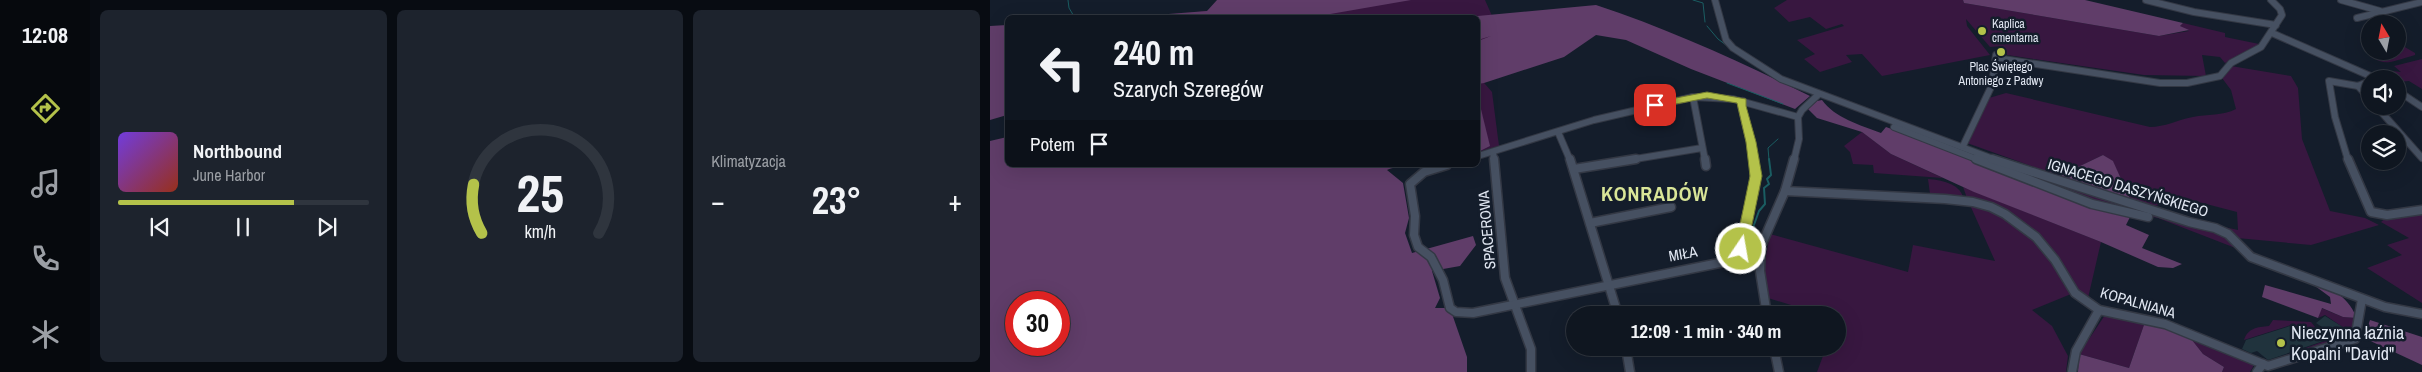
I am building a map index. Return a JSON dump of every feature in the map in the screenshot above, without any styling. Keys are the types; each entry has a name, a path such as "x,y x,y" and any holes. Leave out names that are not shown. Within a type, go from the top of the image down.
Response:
{"street":[{"name":"IGNACEGO DASZYŃSKIEGO","path":"1715,0 1726,40 1734,48 1780,79 2066,184 2215,228 2228,234 2251,257 2362,299 2387,307 2422,314"},
{"path":"2146,0 2194,12 2276,25"},
{"path":"1963,146 1989,94 1996,57 2139,81 2187,83 2220,76 2223,68 2234,59 2257,50 2272,33 2282,15 2282,12 2271,0"},
{"path":"2342,0 2382,12"},
{"path":"2399,0 2414,4"},
{"path":"2357,18 2422,2"},
{"path":"2272,33 2361,70"},
{"path":"2361,85 2358,86 2329,81 2332,113 2341,146 2371,212 2387,215 2422,210"},
{"path":"2358,86 2361,89"},
{"path":"1766,306 1760,271 1761,246 1785,192 1799,140 1798,117 1802,110 1819,94"},
{"path":"1480,155 1600,118 1693,97 1716,96 1743,101 1798,117"},
{"path":"2406,96 2422,107"},
{"path":"1693,97 1706,166"},
{"path":"1743,101 1741,106 1751,142 1756,176 1742,244 1743,256"},
{"path":"2384,115 2422,158"},
{"path":"1882,117 1883,123 2048,188 2092,204 2148,217"},
{"path":"1558,132 1574,169 1615,306"},
{"path":"1574,169 1702,148"},
{"name":"SPACEROWA","path":"1493,152 1505,278 1531,349 1531,372"},
{"path":"1440,167 1424,172 1410,184 1415,216 1414,235 1418,247 1431,258 1437,270 1450,308 1456,312 1474,313 1516,304"},
{"name":"KOPALNIANA","path":"1785,192 1964,201 1991,207 2005,214 2036,237 2055,260 2074,292 2099,310 2165,324 2260,368 2355,339 2362,299"},
{"path":"1590,223 1671,207"},
{"name":"MIŁA","path":"1516,304 1729,261 1761,246"},
{"path":"2072,372 2076,351 2099,310"},
{"path":"1627,356 1630,372"},
{"path":"1776,356 1779,372"}],"shaded area":[{"path":"1217,0 1411,0 1325,15 1156,15 1207,11"},
{"path":"1226,0 1485,0 1493,18 1494,42 1480,47 1480,15 1163,15 1207,11"},
{"path":"1787,0 1963,0 1964,3 2159,36 2189,31 2180,26 2183,23 2225,33 2225,37 2259,44 2256,48 2225,63 2220,57 2202,55 2206,76 2144,75 2007,55 2003,46 1990,47 1966,19 1967,26 1990,55 1882,76 1862,54 1846,55 1852,62 1820,72 1804,59 1815,54 1797,40 1844,26 1842,24 1826,29 1810,17 1789,22 1774,8"},
{"path":"1963,0 2085,0 2183,23 2180,26 2189,30 2159,36 1964,3"},
{"path":"1596,5 1704,47 1810,96 1795,109 1691,69 1626,40 1596,35 1564,57 1480,84 1480,40 1491,36 1480,39 1480,16"},
{"path":"1005,25 1005,116 990,120 990,26"},
{"path":"2406,48 2415,53 2415,55 2406,58"},
{"path":"2422,59 2422,89 2409,81 2406,81 2406,70 2399,70 2394,66"},
{"path":"2377,60 2397,60 2390,62"},
{"path":"2231,66 2291,76 2298,88 2302,139 2330,211 2365,218 2379,225 2311,245 2237,238 2224,227 2238,230 2237,212 2191,200 2154,206 2130,199 2113,162 2103,155 2059,176 1967,143 1989,98 2006,93 2150,127 2161,126 2193,117 2226,113 2236,109 2231,90 2222,78 2226,69"},
{"path":"1480,78 1492,92 1499,146 1480,151"},
{"path":"1822,100 1834,112 1865,127 1881,133 1886,127 2130,217 2126,225 2149,235 2142,248 2182,264 2173,268 2158,267 2101,242 1974,192 1891,154 1862,132 1817,118 1808,109 1817,101"},
{"path":"1480,105 1490,146 1480,151"},
{"path":"1862,132 1891,154 1943,178 1874,173 1873,165 1853,164 1850,152 1844,146"},
{"path":"1005,137 1005,167 1397,167 1387,170 1403,183 1409,218 1405,233 1412,253 1473,236 1476,245 1460,266 1432,271 1440,298 1435,308 1450,308 1467,357 1467,372 990,372 990,141"},
{"path":"2103,155 2113,161 2130,199 2059,176"},
{"path":"1985,157 2045,181 2220,232 2238,249 2158,218 2115,209 2044,185"},
{"path":"1928,179 1943,181 1953,185 1958,188 1963,197 1930,194"},
{"path":"1963,187 2101,242 2088,298 2077,290 2037,234 1967,198"},
{"path":"1970,205 1992,212 2013,222 2031,236 2047,254 2071,294 2032,310 2052,326 2068,356 2066,372 1817,372 1823,356 1846,356 1846,306 1794,306 1768,298 1764,266 1770,234 1908,272 1913,245 1995,261"},
{"path":"2422,212 2422,303 2367,268 2402,255 2387,245 2409,238 2381,222 2388,216"},
{"path":"2307,280 2343,297 2357,318 2343,317 2322,308 2318,318 2262,297 2265,285 2331,304 2330,297"},
{"path":"2321,308 2343,317 2357,318 2351,331 2353,333 2347,338 2269,361 2333,338 2347,330 2325,315 2318,318"},
{"path":"2105,315 2145,322 2129,368 2079,354"},
{"path":"2273,320 2311,322 2315,327 2300,332 2291,325 2244,340 2248,333 2257,328 2269,326"},
{"path":"2370,320 2422,337 2422,365 2364,338"},
{"path":"2145,322 2188,335 2203,354 2224,367 2222,372 2078,372 2079,354 2129,368"},
{"path":"2188,335 2254,365 2250,372 2222,372 2224,367 2203,354"}],"building":[{"path":"1649,113 1657,124 1648,126 1643,120 1638,122 1634,117"},
{"name":"Nieczynna łaźnia Kopalni \"David\"","path":"2325,316 2346,329 2335,337 2268,360 2257,351 2251,353 2242,349 2246,340 2290,326 2299,335 2322,327 2316,323"}],"waterway":[{"path":"1068,0 1069,8 1073,15"},
{"path":"1693,0 1703,3 1705,22"},
{"path":"1707,26 1718,39 1730,48"},
{"path":"1727,83 1783,104"},
{"path":"1769,160 1768,148 1778,139"},
{"path":"1746,247 1759,211 1765,204 1764,188 1769,184 1767,179 1771,175 1769,159"}],"place":[{"name":"Kaplica cmentarna","path":"1982,31"},
{"name":"Plac Świętego Antoniego z Padwy","path":"2001,52"},
{"name":"Nieczynna łaźnia Kopalni \"David\"","path":"2281,343"}],"district":[{"name":"KONRADÓW","path":"1655,194"}],"route":[{"path":"1655,105 1707,95 1743,101 1741,106 1751,142 1756,176 1755,189 1741,249"}]}
